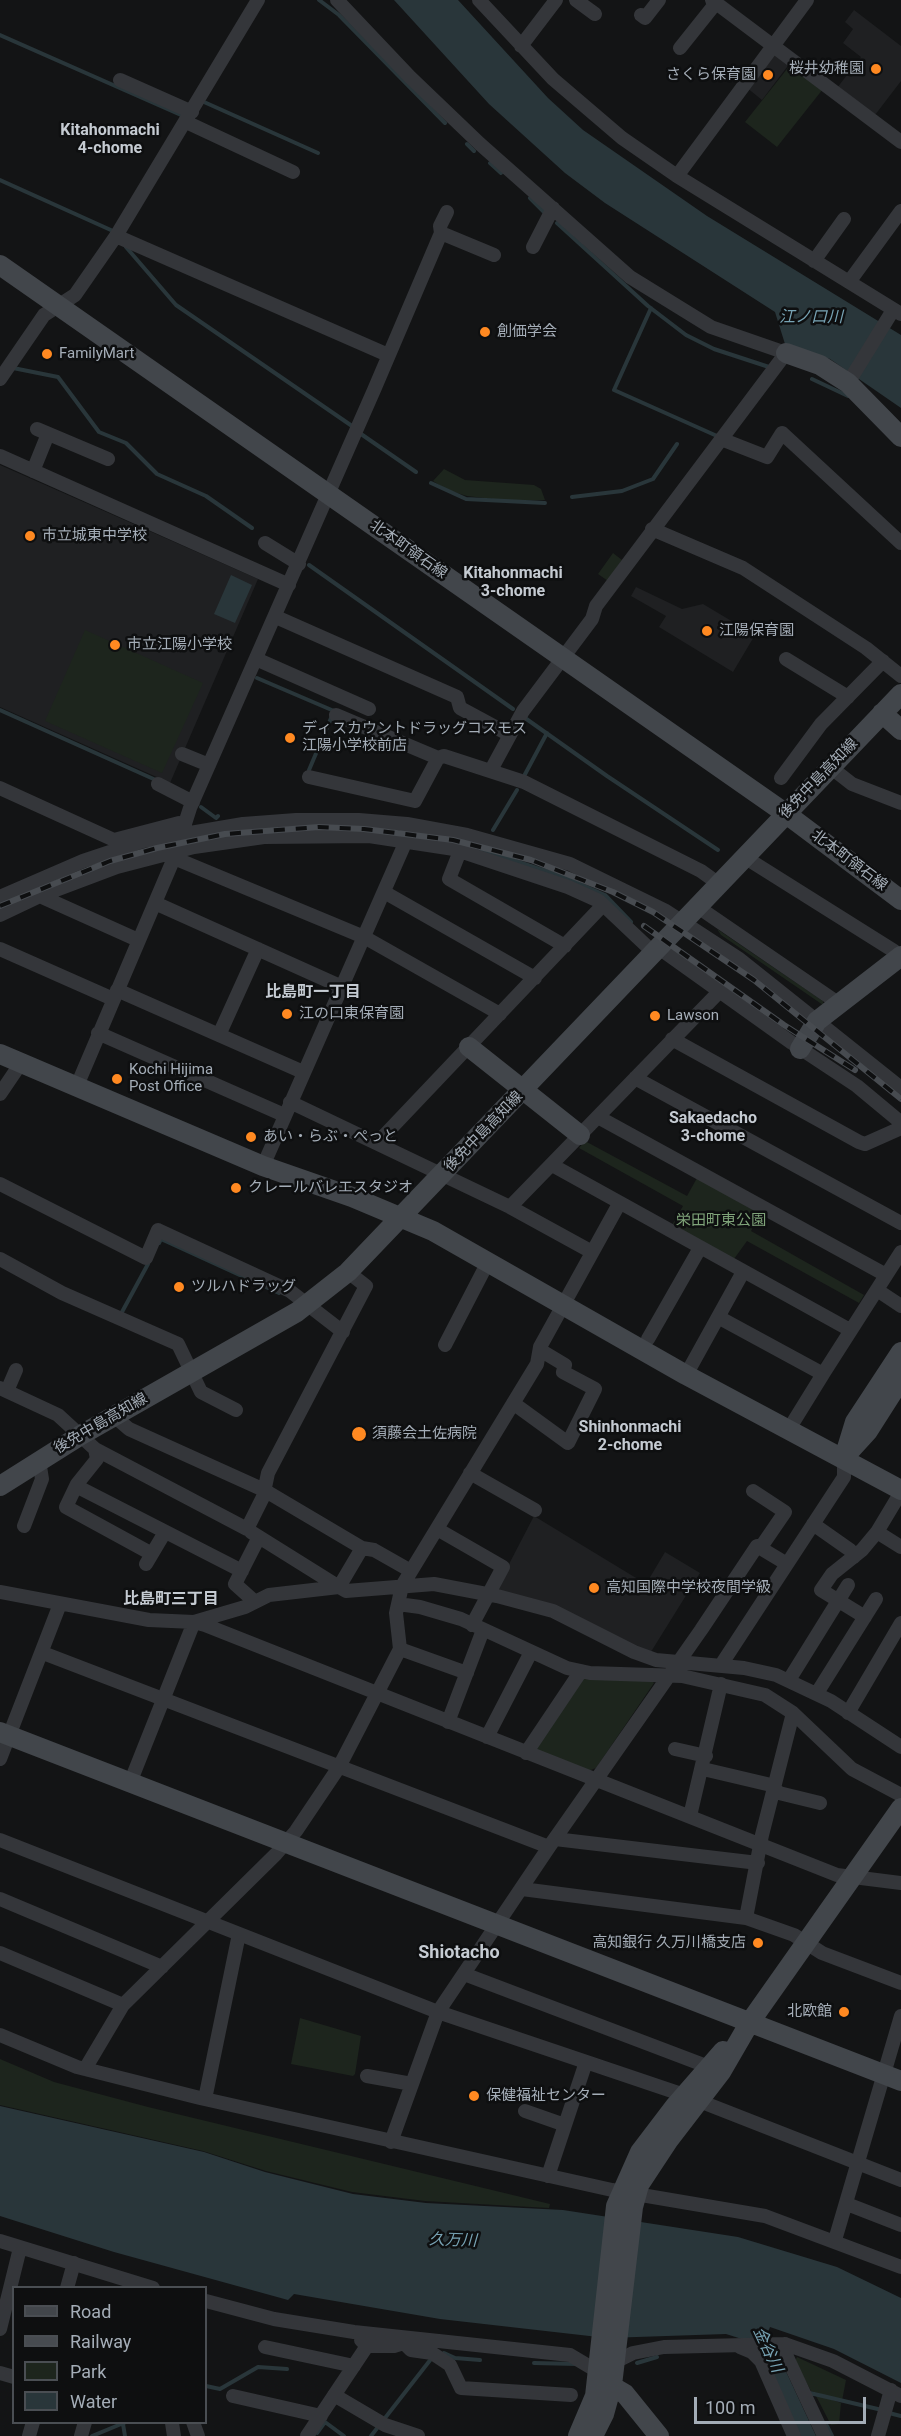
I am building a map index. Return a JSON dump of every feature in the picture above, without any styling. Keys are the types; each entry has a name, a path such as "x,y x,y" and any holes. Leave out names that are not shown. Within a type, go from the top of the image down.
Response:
{"street":[{"path":"0,379 44,315 75,295 116,236 258,0"},
{"path":"337,0 446,111 630,277 711,327 786,352 850,379 901,437"},
{"path":"479,0 521,46 585,109 677,176 849,282 850,287 857,294 895,318 850,379"},
{"path":"521,46 556,0"},
{"path":"576,0 595,14"},
{"path":"641,15 645,18 659,0"},
{"path":"677,176 807,0"},
{"path":"680,48 714,1 901,142"},
{"path":"120,80 293,171"},
{"path":"533,247 553,208"},
{"path":"849,282 901,211"},
{"path":"76,1088 176,855 193,802 299,564 441,233 440,226 447,212"},
{"path":"814,261 844,219"},
{"path":"441,233 494,255"},
{"path":"116,236 388,355"},
{"name":"北本町領石線","path":"0,265 785,813 901,900"},
{"path":"490,770 523,711 652,529 786,352"},
{"path":"33,471 43,432 108,459"},
{"path":"721,439 767,457 782,434 901,543"},
{"path":"0,456 289,585"},
{"path":"652,529 743,568 883,661 901,676"},
{"path":"265,543 299,564"},
{"path":"276,617 457,697 460,708 510,735"},
{"path":"256,659 369,709"},
{"path":"786,659 848,698"},
{"path":"781,778 823,722 883,661"},
{"name":"後免中島高知線","path":"0,1486 81,1435 307,1305 348,1272 901,694"},
{"path":"882,713 901,730"},
{"path":"336,715 438,758 444,756 524,782 701,871 719,884"},
{"path":"182,754 209,765"},
{"path":"309,777 415,801 438,758"},
{"path":"830,766 852,784 901,803"},
{"path":"158,784 193,802"},
{"path":"0,788 114,840"},
{"path":"0,897 83,861 183,830 296,820 358,820 407,824 467,835 570,864 628,891 683,922 738,958 901,1088"},
{"path":"36,871 114,840 179,823 183,830"},
{"path":"263,1166 406,841 407,824"},
{"path":"0,915 40,896 117,867 264,837 318,835 406,841 460,851 568,887 603,904 656,950 857,1086 898,1120 901,1127 865,1144 672,1039"},
{"path":"460,851 448,879 565,946"},
{"path":"176,855 364,937 500,1014"},
{"path":"746,858 894,951 900,957 817,1021 800,1049"},
{"path":"384,892 535,978"},
{"path":"40,896 138,940"},
{"path":"155,903 342,987"},
{"path":"378,1142 603,904"},
{"path":"698,907 838,1003"},
{"path":"0,949 219,1035 303,1072"},
{"path":"219,1035 258,949"},
{"path":"510,1207 719,992"},
{"path":"98,1033 287,1109 378,1142 510,1207 592,1252"},
{"path":"469,1047 580,1135"},
{"path":"0,1054 263,1166 402,1217 433,1231 686,1375 844,1458 901,1491 877,1532 854,1557 832,1574 821,1590 865,1617"},
{"path":"0,1094 21,1063"},
{"path":"635,1078 901,1223"},
{"path":"598,1117 886,1275"},
{"path":"552,1165 850,1330"},
{"path":"0,1184 146,1258 159,1230 290,1291 343,1332"},
{"path":"85,2069 123,2005 209,1923 286,1844 339,1767 400,1649 396,1613 402,1586 537,1364 540,1347 620,1204"},
{"path":"648,1339 700,1248"},
{"path":"789,1430 901,1252"},
{"path":"0,1259 62,1293 178,1344 201,1392 236,1410"},
{"path":"445,1345 488,1262"},
{"path":"247,1529 263,1497 268,1473 366,1286 348,1272"},
{"path":"686,1375 743,1272"},
{"path":"877,1290 901,1306"},
{"path":"718,1317 823,1374"},
{"path":"721,1665 844,1477 844,1458 855,1422 901,1352"},
{"path":"513,1403 568,1443 595,1389 563,1372 565,1365 544,1353 539,1355"},
{"path":"16,1370 3,1390 58,1414 95,1449 247,1529 346,1591 434,1584 553,1611 634,1652 656,1660 756,1670 789,1680 817,1693 901,1747"},
{"path":"844,1458 868,1431 899,1385"},
{"path":"114,1416 129,1430 264,1490 363,1548 374,1550 411,1571"},
{"path":"95,1449 97,1459 76,1486 66,1507 149,1559 165,1532"},
{"path":"24,1526 42,1479 39,1461"},
{"path":"471,1473 535,1510"},
{"path":"76,1486 242,1571"},
{"path":"753,1491 785,1512 761,1547"},
{"path":"813,1524 850,1550 854,1557"},
{"path":"437,1529 503,1567 477,1627 467,1673 448,1722"},
{"path":"877,1532 901,1547"},
{"path":"255,1601 235,1584 259,1537"},
{"path":"391,2142 438,2012 552,1843 757,1546 787,1564"},
{"path":"339,1587 363,1548"},
{"path":"789,1680 848,1585"},
{"path":"194,1622 245,1607 269,1595 339,1587"},
{"path":"0,1592 149,1620 194,1622 852,1878 901,1883"},
{"path":"817,1693 876,1599"},
{"path":"0,1759 5,1734 43,1653 60,1604"},
{"path":"398,1604 420,1607 477,1627 567,1668 581,1671 670,1675 721,1684 769,1697 793,1713 852,1769 901,1795"},
{"path":"130,1783 194,1622"},
{"path":"848,1713 901,1623"},
{"path":"400,1649 467,1673"},
{"path":"487,1737 531,1652"},
{"path":"43,1653 339,1767 552,1843 758,1863"},
{"path":"526,1753 581,1671"},
{"path":"690,1816 721,1684"},
{"path":"746,1918 773,1789 793,1713"},
{"path":"5,1734 496,1926 746,2027 892,2078"},
{"path":"675,1749 704,1763 771,1785 779,1793 820,1803"},
{"path":"578,2436 602,2378 610,2347 626,2200 655,2159 709,2067 746,2027 901,1808"},
{"path":"0,1840 438,2012 692,2098 901,2180"},
{"path":"522,1888 746,1918 794,1935 822,1953 901,1983"},
{"path":"0,1899 162,1967"},
{"path":"205,2099 239,1934"},
{"path":"0,1953 123,2005"},
{"path":"464,1974 709,2067"},
{"path":"835,2240 859,2164 892,2078 901,2016"},
{"path":"692,2098 737,2047 746,2027"},
{"path":"0,2036 85,2069 391,2142 548,2176 626,2200 765,2216 835,2240 901,2267"},
{"path":"548,2176 586,2062"},
{"path":"367,2076 412,2084"},
{"path":"525,2111 565,2125"},
{"path":"847,2204 901,2225"},
{"path":"0,2241 74,2263 121,2283 140,2286"},
{"path":"0,2329 20,2248"},
{"path":"68,2286 74,2263"},
{"path":"207,2301 274,2319 408,2342 570,2355 624,2394 659,2436"},
{"path":"354,2332 367,2346"},
{"path":"367,2346 408,2342"},
{"path":"408,2342 411,2350 432,2353 450,2365 461,2388 571,2395"},
{"path":"610,2347 633,2353 664,2347 782,2344 833,2361 896,2393 884,2410 878,2436"},
{"path":"782,2344 824,2436"},
{"path":"307,2436 367,2346"},
{"path":"744,2346 761,2361 794,2436"},
{"path":"265,2347 354,2366"},
{"path":"593,2436 604,2414 602,2378 610,2347"},
{"path":"334,2395 382,2423 418,2436"},
{"path":"233,2396 321,2416"}],"shaded area":[{"name":"桜井幼稚園","path":"854,10 901,46 901,81 875,115 837,88 861,57 843,43 853,29 845,22"},
{"name":"さくら保育園","path":"774,51 790,63 762,100 746,87"},
{"name":"市立江陽小学校","path":"0,465 258,579 170,783 0,707"},
{"name":"江陽保育園","path":"636,587 682,609 703,604 755,635 733,672 659,627 666,616 631,596"},
{"name":"高知国際中学校夜間学級","path":"534,1516 646,1584 665,1552 700,1573 649,1655 495,1591"}],"green space":[{"path":"791,64 823,89 777,147 745,122"},
{"path":"444,469 465,480 534,485 541,489 545,500 510,501 467,496 447,490 433,481"},
{"path":"613,553 622,560 608,581 598,574"},
{"path":"85,630 203,683 162,773 45,721"},
{"path":"717,929 823,1001 823,1005 721,935"},
{"name":"栄田町東公園","path":"585,1141 687,1196 697,1178 761,1213 751,1231 864,1295 859,1303 747,1241 734,1259 672,1225 683,1206 579,1148"},
{"path":"584,1677 651,1680 654,1683 596,1768 588,1771 535,1750"},
{"path":"300,2018 361,2036 353,2076 291,2064"},
{"path":"0,2059 54,2082 148,2107 550,2204 549,2208 425,2201 352,2192 266,2171 203,2151 0,2105"},
{"path":"797,2357 846,2380 842,2401 811,2391 795,2361"},
{"path":"815,2394 841,2403 839,2424 831,2425"}],"water":[{"name":"江ノ口川","path":"394,0 458,0 548,98 583,130 707,216 901,335 901,408 830,359 785,344 775,312 605,203 565,173 489,104"},
{"path":"231,575 252,585 235,623 214,614"},
{"path":"0,2106 204,2152 265,2172 353,2194 426,2203 563,2210 738,2237 837,2267 901,2298 901,2383 834,2349 770,2327 766,2337 783,2365 816,2436 801,2436 766,2362 745,2340 726,2334 607,2338 440,2319 294,2294 288,2300 114,2252 0,2216"}],"waterway":[{"path":"319,0 339,15 445,123"},
{"path":"0,35 181,115"},
{"path":"204,102 318,153"},
{"path":"467,144 474,151"},
{"path":"490,163 501,173"},
{"path":"0,180 113,231"},
{"path":"530,198 544,212"},
{"path":"557,223 648,306 686,335 714,349 769,367"},
{"path":"126,247 176,305 352,426"},
{"path":"651,308 614,390 717,436"},
{"path":"13,368 58,377 99,432 126,443 157,474 206,496 252,528"},
{"path":"812,379 848,396"},
{"path":"361,434 416,472"},
{"path":"572,497 622,491 653,479 677,444"},
{"path":"431,483 466,499 545,503"},
{"path":"309,565 513,709"},
{"path":"257,678 334,711 309,770"},
{"path":"0,710 158,781"},
{"path":"525,718 718,850"},
{"path":"523,778 547,733"},
{"path":"493,830 517,790"},
{"path":"201,807 216,818 218,816"},
{"path":"482,850 564,877 605,895 631,922"},
{"path":"159,1243 161,1239 279,1293"},
{"path":"122,1312 148,1264"},
{"path":"444,2353 455,2358 480,2360"},
{"path":"637,2363 657,2357"},
{"path":"371,2436 431,2359"},
{"path":"534,2363 577,2364"},
{"path":"207,2386 220,2389 258,2367 287,2369"},
{"path":"811,2395 810,2393 882,2410"},
{"path":"889,2413 901,2416"},
{"path":"317,2433 325,2422 344,2436"},
{"path":"92,2436 121,2424"},
{"path":"123,2424 125,2436"},
{"path":"827,2426 832,2436"}],"railway":[{"path":"0,906 110,861 157,848 225,834 319,827 364,829 453,840 531,860 613,892 653,912 754,980 901,1099"},
{"path":"644,926 784,1025 855,1070"}],"place":[{"name":"桜井幼稚園","path":"876,69"},
{"name":"さくら保育園","path":"768,75"},
{"name":"創価学会","path":"485,332"},
{"name":"FamilyMart","path":"47,354"},
{"name":"市立城東中学校","path":"30,536"},
{"name":"江陽保育園","path":"707,631"},
{"name":"市立江陽小学校","path":"115,645"},
{"name":"ディスカウントドラッグコスモス 江陽小学校前店","path":"290,738"},
{"name":"江の口東保育園","path":"287,1014"},
{"name":"Lawson","path":"655,1016"},
{"name":"Kochi Hijima Post Office","path":"117,1079"},
{"name":"あい・らぶ・ぺっと","path":"251,1137"},
{"name":"クレールバレエスタジオ","path":"236,1188"},
{"name":"ツルハドラッグ","path":"179,1287"},
{"name":"須藤会土佐病院","path":"359,1434"},
{"name":"高知国際中学校夜間学級","path":"594,1588"},
{"name":"高知銀行 久万川橋支店","path":"758,1943"},
{"name":"北欧館","path":"844,2012"},
{"name":"保健福祉センター","path":"474,2096"}],"district":[{"name":"Kitahonmachi 4-chome","path":"110,140"},
{"name":"Kitahonmachi 3-chome","path":"513,583"},
{"name":"比島町一丁目","path":"313,993"},
{"name":"Sakaedacho 3-chome","path":"713,1128"},
{"name":"Shinhonmachi 2-chome","path":"630,1437"},
{"name":"比島町三丁目","path":"171,1600"},
{"name":"Shiotacho","path":"459,1953"}],"water label":[{"name":"久万川","path":"453,2241"},
{"name":"金谷川","path":"767,2350"}]}
